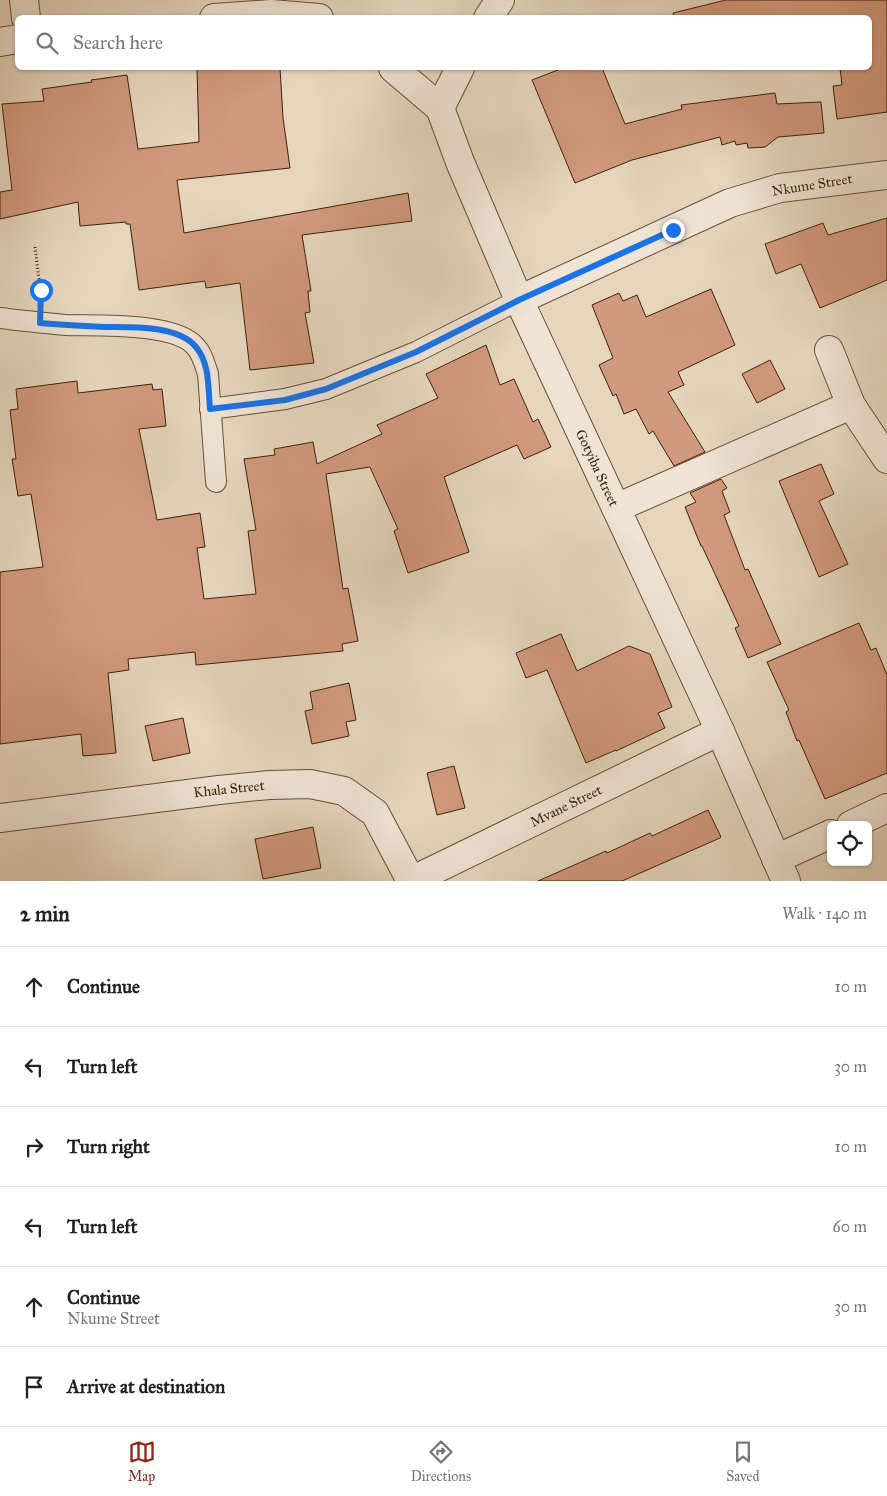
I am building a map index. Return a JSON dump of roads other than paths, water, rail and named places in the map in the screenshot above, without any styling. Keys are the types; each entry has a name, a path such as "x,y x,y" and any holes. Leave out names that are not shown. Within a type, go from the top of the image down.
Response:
{"street":[{"path":"24,0 26,15"},
{"path":"490,15 500,0"},
{"path":"257,15 283,15"},
{"path":"0,42 15,40"},
{"name":"Gotyiba Street","path":"395,70 440,108 460,162 519,300 720,731 781,870"},
{"path":"440,108 459,70"},
{"name":"Nkume Street","path":"519,300 730,203 780,188 887,175"},
{"path":"829,350 851,405 887,459"},
{"path":"616,508 851,405"},
{"name":"Mvane Street","path":"411,881 720,731"},
{"name":"Khala Street","path":"0,818 219,790 268,785 310,784 344,791 375,813 411,881"},
{"path":"859,821 887,808"},
{"path":"781,870 827,837"}],"lane":[{"path":"210,409 285,400 326,389 416,352 519,300"},
{"path":"0,318 40,323 140,327 181,336 195,346 202,357 208,374 216,482"}]}
